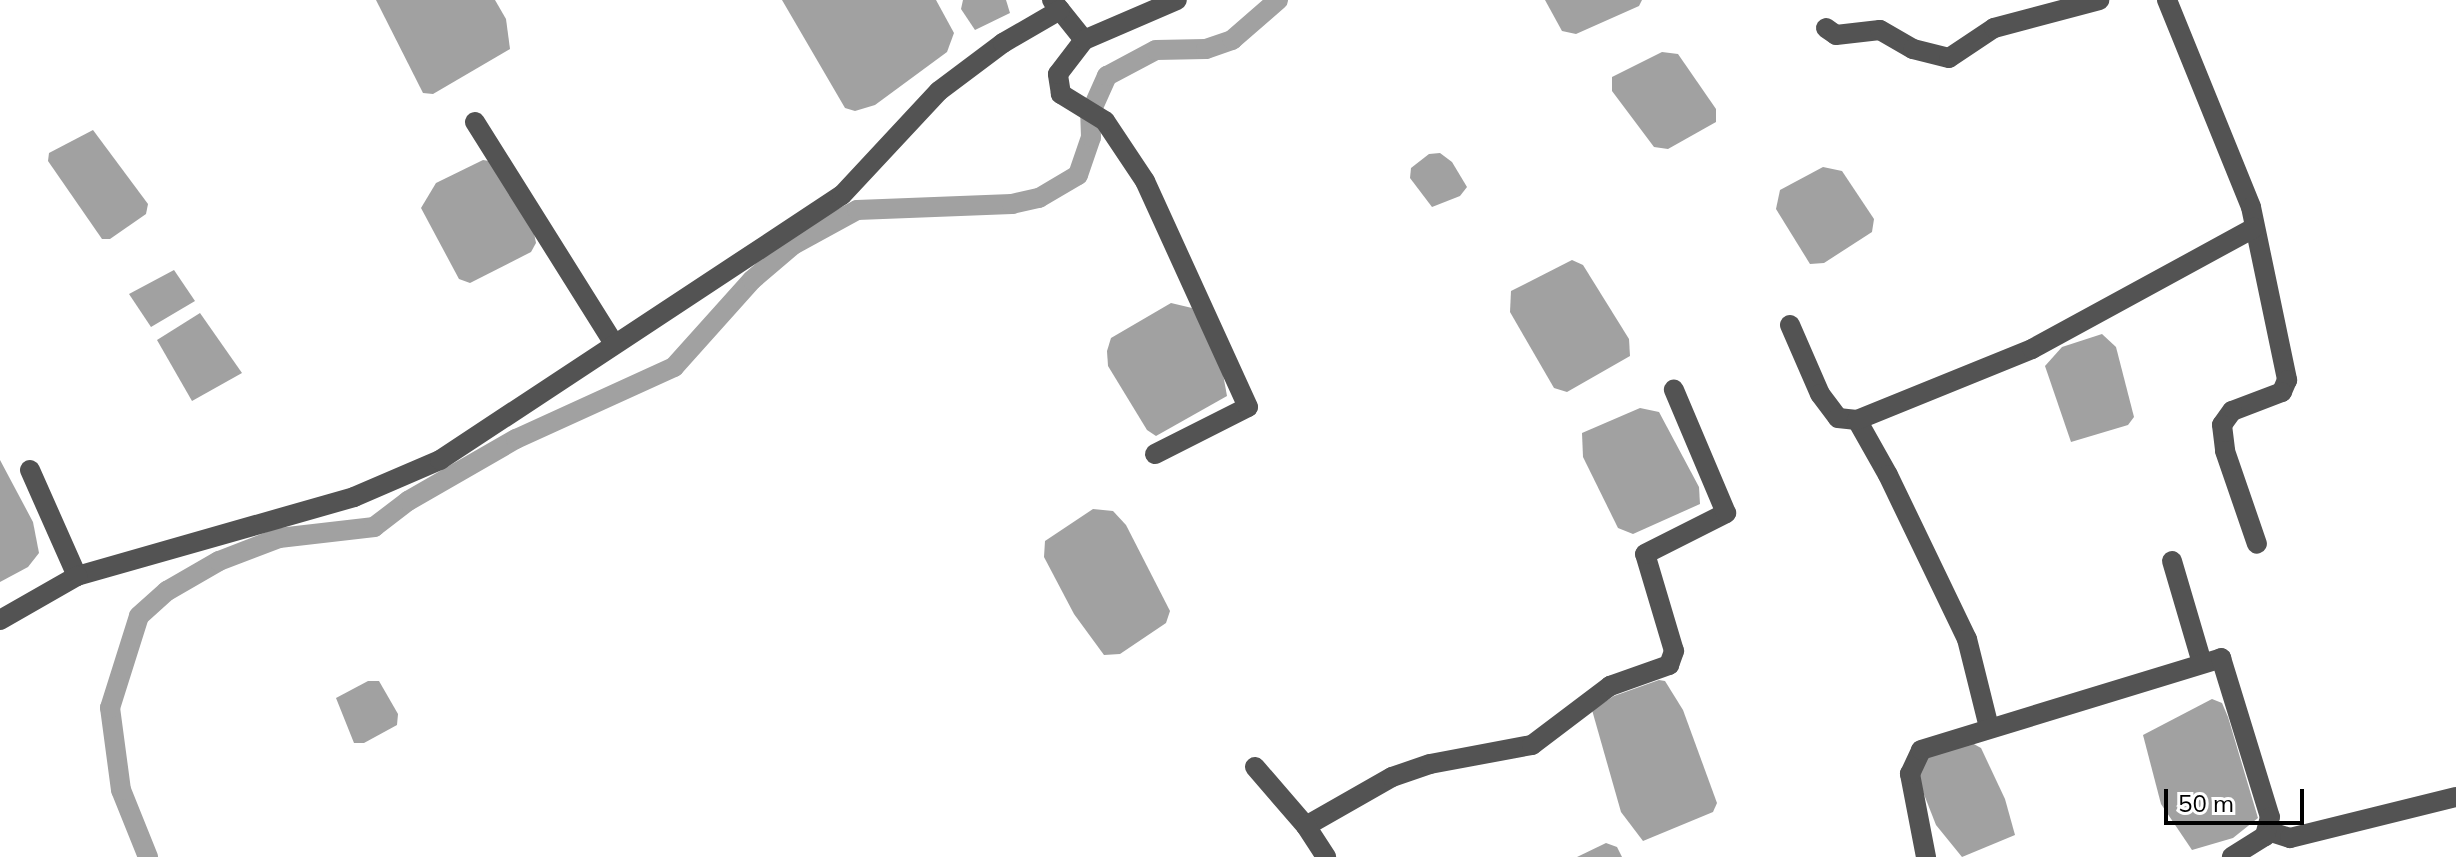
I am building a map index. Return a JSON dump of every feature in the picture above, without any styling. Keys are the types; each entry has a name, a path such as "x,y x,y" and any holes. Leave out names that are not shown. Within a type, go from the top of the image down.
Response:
{"street":[{"path":"1155,454 1248,407 1145,181 1105,121 1061,94 1058,74 1084,40 1177,0"},
{"path":"1826,28 1836,35 1880,30 1913,49 1949,58 1994,28 2099,0"},
{"path":"2167,0 2237,166 2254,228 2286,386 2232,411 2222,432 2257,544"},
{"path":"0,620 77,576 354,497 440,460 842,195 939,91 1056,5 1084,40"},
{"path":"475,122 614,344"},
{"path":"1790,325 1820,394 1838,418 1857,420 2032,349 2254,228"},
{"path":"1306,826 1392,777 1430,764 1532,745 1610,686 1669,665 1674,651 1645,554 1726,513 1674,390"},
{"path":"1857,420 1967,639 1989,727"},
{"path":"30,470 77,576"},
{"path":"2172,561 2202,663"},
{"path":"1926,857 1910,774 1921,750 2221,658 2268,804 2268,831"},
{"path":"1255,767 1306,826 1326,857"},
{"path":"2268,831 2290,838 2456,797"},
{"path":"2232,857 2268,831"}],"shaded area":[{"path":"376,0 495,0 506,19 510,49 433,94 423,93"},
{"path":"782,0 936,0 954,33 947,52 875,105 855,111 845,108"},
{"path":"963,0 1006,0 1010,13 975,30 961,9"},
{"path":"1545,0 1642,0 1639,6 1576,34 1562,31"},
{"path":"1662,52 1678,54 1716,109 1716,122 1668,149 1654,147 1612,91 1612,77"},
{"path":"93,130 148,204 146,214 110,239 102,239 48,161 49,153"},
{"path":"1440,153 1452,162 1467,187 1460,196 1432,207 1410,178 1411,168 1429,154"},
{"path":"483,160 489,161 533,228 536,243 531,252 470,283 459,279 421,208 436,183"},
{"path":"1823,167 1842,171 1874,219 1872,232 1824,263 1810,264 1776,209 1780,190"},
{"path":"1572,260 1583,265 1629,339 1630,356 1567,392 1554,388 1510,312 1511,291"},
{"path":"174,270 195,301 151,327 129,294"},
{"path":"1171,303 1192,308 1221,363 1227,396 1156,436 1147,430 1108,366 1107,351 1111,338"},
{"path":"200,313 242,373 192,401 157,340"},
{"path":"2102,334 2116,347 2134,417 2128,425 2071,442 2045,366 2062,347"},
{"path":"1640,408 1659,412 1699,487 1700,504 1633,534 1618,528 1583,457 1582,433"},
{"path":"0,460 33,522 39,553 28,567 0,582"},
{"path":"1093,509 1113,511 1126,525 1170,611 1166,623 1120,654 1104,655 1074,614 1044,557 1045,541"},
{"path":"1659,680 1665,681 1683,710 1717,803 1713,812 1643,841 1621,812 1592,710 1614,696"},
{"path":"368,681 379,681 398,714 397,725 364,743 354,743 336,698"},
{"path":"2212,699 2222,703 2228,717 2258,818 2233,838 2192,850 2161,804 2143,735"},
{"path":"1972,743 1981,748 2005,799 2015,835 1962,857 1936,825 1916,774 1928,757"},
{"path":"1606,843 1617,847 1622,857 1577,857"}],"waterway":[{"path":"148,857 121,790 110,708 139,616 167,591 219,561 279,538 374,527 408,501 516,439 674,367 752,280 793,245 857,210 1012,204 1039,198 1078,175 1091,137 1090,114 1107,76 1156,50 1206,49 1232,40 1278,0"}]}
